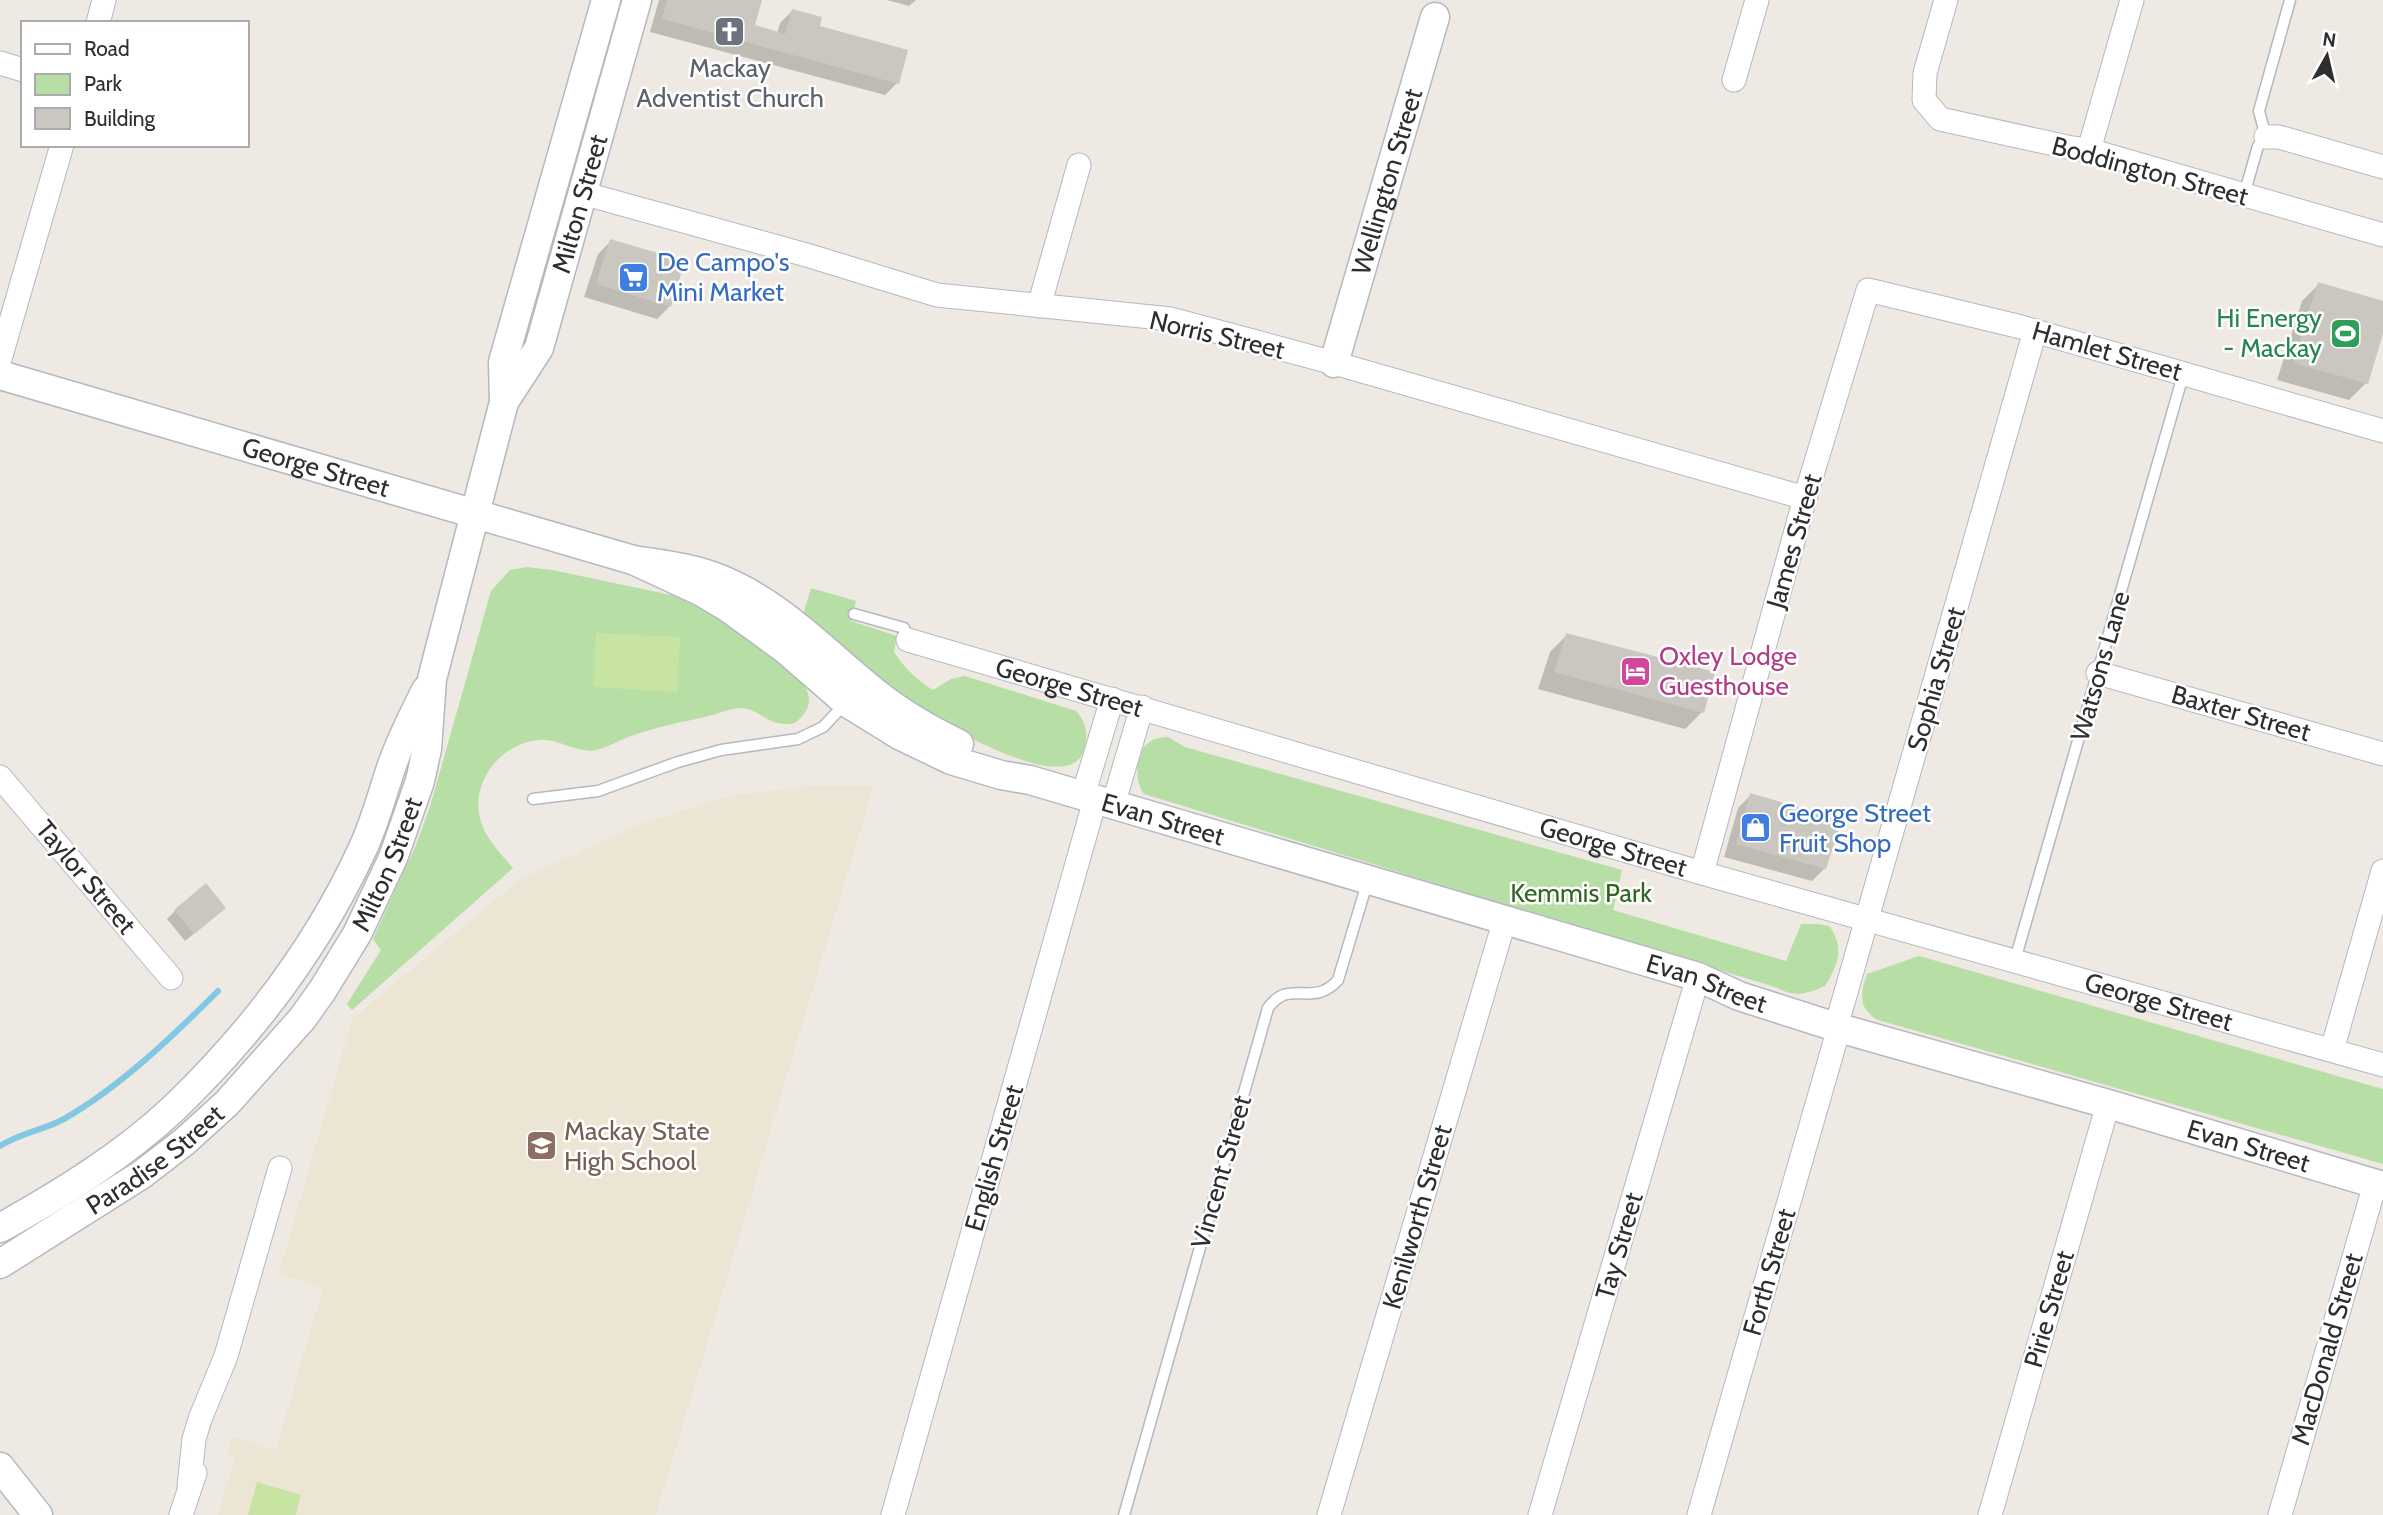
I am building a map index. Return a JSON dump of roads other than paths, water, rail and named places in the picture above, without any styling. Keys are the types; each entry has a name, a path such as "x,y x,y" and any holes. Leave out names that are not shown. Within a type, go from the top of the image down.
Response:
{"street":[{"path":"99,21 104,0"},
{"name":"Milton Street","path":"292,1032 323,991 357,934 402,834 424,768 432,678 504,402 503,362 606,0"},
{"name":"Milton Street","path":"504,402 538,348 637,0"},
{"path":"1734,80 1757,0"},
{"name":"Boddington Street","path":"1946,0 1925,74 1924,100 1940,119 2089,150 2383,236"},
{"path":"2089,150 2132,0"},
{"name":"Wellington Street","path":"1334,363 1438,8"},
{"path":"0,63 21,69"},
{"path":"2266,137 2279,137 2383,167"},
{"path":"0,359 61,147"},
{"path":"1039,306 1079,165"},
{"path":"553,185 582,193"},
{"name":"Norris Street","path":"582,193 810,256 937,295 1171,320 1334,363 1805,498"},
{"name":"Hamlet Street","path":"1868,290 2035,331 2383,431"},
{"name":"James Street","path":"1702,873 1805,498 1868,290"},
{"name":"Sophia Street","path":"1838,1028 2035,331"},
{"name":"George Street","path":"0,375 633,559 694,570 733,585 802,630 855,692"},
{"name":"George Street","path":"908,640 1702,873 2383,1065"},
{"name":"Baxter Street","path":"2098,673 2383,754"},
{"name":"Milton Street","path":"262,1010 296,968 338,898 372,827 400,747 432,678"},
{"name":"Evan Street","path":"855,692 1030,780 1698,977 1739,996 1838,1028 2108,1104 2379,1185"},
{"path":"1097,801 1112,698"},
{"path":"1097,801 1142,707"},
{"name":"Taylor Street","path":"0,777 172,978"},
{"name":"English Street","path":"892,1515 1097,801"},
{"path":"2332,1050 2383,871"},
{"name":"Kenilworth Street","path":"1329,1515 1505,919"},
{"name":"Tay Street","path":"1540,1515 1698,977"},
{"name":"Paradise Street","path":"0,1228 37,1208 96,1169 165,1115 235,1043 262,1010"},
{"name":"Forth Street","path":"1699,1515 1838,1028"},
{"name":"Paradise Street","path":"0,1264 120,1189 184,1142 227,1103 292,1032"},
{"name":"Pirie Street","path":"1990,1515 2108,1104"},
{"path":"181,1515 189,1486 194,1440 226,1356 280,1168"},
{"name":"MacDonald Street","path":"2280,1515 2379,1185"},
{"path":"0,1467 38,1515"}],"lane":[{"path":"2244,195 2258,146 2266,137 2259,111 2290,0"},
{"name":"Watsons Lane","path":"2015,960 2184,372"},
{"name":"George Street","path":"854,614 904,628 908,640"},
{"path":"533,799 598,791 662,767 711,753 798,738 823,727 855,692"},
{"name":"Vincent Street","path":"1124,1515 1268,1008 1274,1000 1288,993 1316,994 1328,990 1338,980 1368,880"}],"waterway":[{"path":"0,1146 64,1119 106,1092 164,1043 218,991"}],"place":[{"name":"Mackay Adventist Church","path":"730,32"},
{"name":"De Campo's Mini Market","path":"634,277"},
{"name":"Hi Energy - Mackay","path":"2345,333"},
{"name":"Oxley Lodge Guesthouse","path":"1636,671"},
{"name":"George Street Fruit Shop","path":"1756,828"},
{"name":"Mackay State High School","path":"541,1146"}],"park label":[{"name":"Kemmis Park","path":"1581,893"}]}
